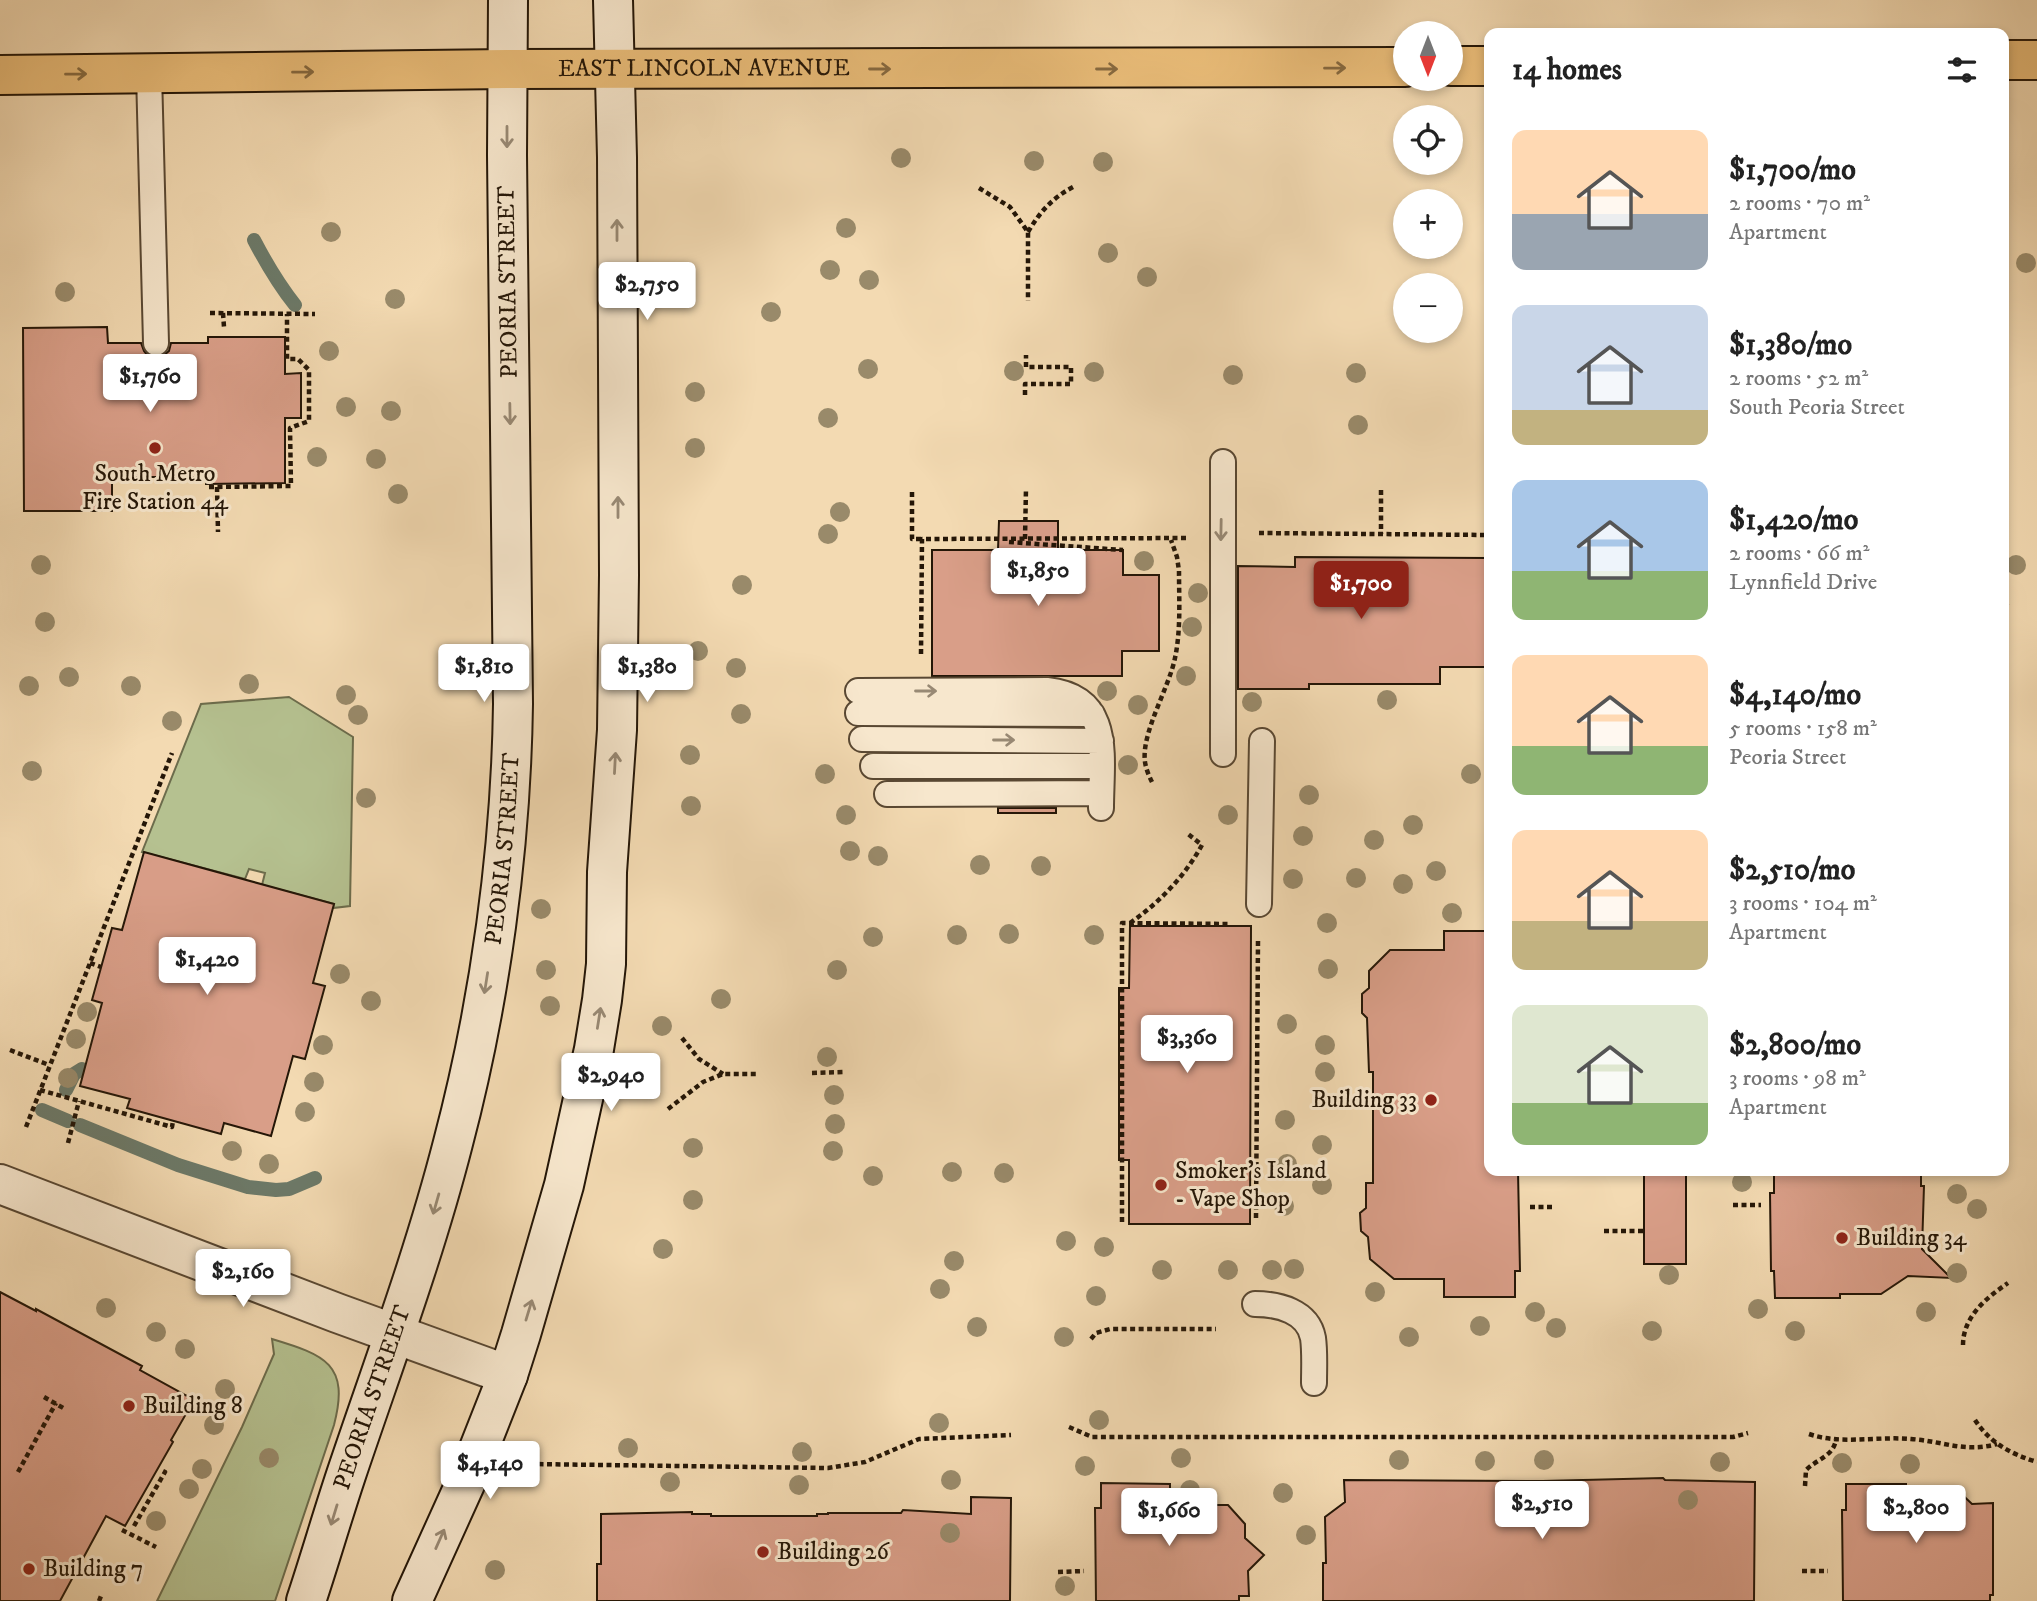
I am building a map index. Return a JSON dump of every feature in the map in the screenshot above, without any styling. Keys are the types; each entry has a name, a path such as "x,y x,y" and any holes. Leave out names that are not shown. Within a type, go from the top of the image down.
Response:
{"main road":[{"name":"PEORIA STREET","path":"306,1601 429,1229 454,1143 472,1063 489,964 508,810 513,741 506,69 508,0"},
{"path":"412,1601 465,1484 508,1375 564,1185 594,1049 606,964 607,872 617,730 619,575 613,0"},
{"path":"2009,60 2037,60"},
{"path":"1463,66 1484,66"},
{"name":"EAST LINCOLN AVENUE","path":"0,75 506,69 1393,67"},
{"path":"0,1184 508,1375"}],"lane":[{"path":"149,73 156,343"},
{"path":"1223,462 1223,754"},
{"path":"858,702 1055,691 1063,692 1086,705 1098,724 1101,741 1101,801 887,794"},
{"path":"862,739 1101,741"},
{"path":"1259,904 1262,741"},
{"path":"873,766 1101,766"},
{"path":"1255,1304 1278,1305 1298,1315 1307,1324 1313,1338 1314,1383"}],"path":[{"path":"1028,301 1028,232 1040,213 1056,196 1073,187"},
{"path":"978,188 1010,207 1028,232"},
{"path":"209,313 315,314"},
{"path":"223,313 225,327"},
{"path":"209,486 291,486 290,428 309,421 309,370 298,359 287,359 287,314"},
{"path":"1025,395 1025,384 1071,384 1071,367 1026,367 1026,355"},
{"path":"217,486 218,532"},
{"path":"1025,539 1026,488"},
{"path":"1381,490 1381,534"},
{"path":"912,492 912,539 1171,540 1194,536"},
{"path":"1250,533 1484,535"},
{"path":"921,660 922,539"},
{"path":"970,539 1123,550"},
{"path":"1152,782 1145,760 1146,747 1155,715 1170,679 1177,647 1179,571 1171,540"},
{"path":"26,1127 172,753"},
{"path":"1130,923 1155,905 1197,854 1202,845 1188,834"},
{"path":"1122,1222 1122,923 1232,925"},
{"path":"1256,1218 1258,939"},
{"path":"90,963 101,967"},
{"path":"682,1038 699,1059 723,1074"},
{"path":"10,1050 50,1065"},
{"path":"812,1073 845,1072"},
{"path":"668,1109 703,1082 723,1074 756,1074"},
{"path":"40,1090 172,1127 173,1121"},
{"path":"68,1143 79,1101"},
{"path":"1733,1205 1760,1205"},
{"path":"1530,1207 1555,1207"},
{"path":"1604,1231 1644,1231"},
{"path":"1963,1345 1963,1335 1974,1313 1982,1303 2008,1283"},
{"path":"1091,1339 1096,1333 1110,1329 1216,1329"},
{"path":"44,1397 65,1409"},
{"path":"18,1472 56,1403"},
{"path":"1975,1420 1982,1431 1997,1444 2037,1462"},
{"path":"1069,1427 1093,1437 1732,1437 1748,1433"},
{"path":"1808,1434 1836,1440 1911,1439 1957,1448 1997,1444"},
{"path":"530,1464 828,1468 864,1462 919,1439 1011,1436"},
{"path":"1805,1486 1806,1470 1832,1452 1836,1440"},
{"path":"134,1526 165,1472 161,1470"},
{"path":"133,1512 140,1517"},
{"path":"122,1530 156,1547"},
{"path":"1058,1572 1084,1571"},
{"path":"1802,1571 1828,1571"}],"green space":[{"path":"289,697 353,737 350,906 333,908 334,904 262,885 265,873 249,869 245,879 142,852 201,704"},
{"path":"272,1339 319,1357 329,1365 339,1388 334,1425 275,1601 157,1601 242,1427 274,1354"}],"building":[{"name":"South Metro Fire Station 44","path":"107,327 108,343 141,343 148,356 156,358 169,351 171,343 208,343 208,337 285,337 285,374 301,373 301,418 285,418 285,483 206,484 206,477 112,477 112,511 24,511 23,328"},
{"path":"999,521 1058,521 1058,550 1123,550 1123,575 1159,575 1159,651 1122,651 1122,676 932,676 932,550 998,550"},
{"path":"1295,557 1484,558 1484,667 1440,667 1440,684 1309,684 1309,689 1238,689 1238,566 1295,567"},
{"path":"998,808 1056,808 1056,813 998,813"},
{"path":"144,852 334,904 313,983 325,986 305,1059 293,1056 271,1136 224,1123 221,1134 127,1108 130,1099 80,1086 102,1003 92,1000 112,928 122,930"},
{"path":"1130,926 1251,926 1250,1224 1129,1224 1129,1160 1119,1160 1119,988 1129,988"},
{"name":"Building 33","path":"1444,931 1484,931 1484,1176 1518,1176 1520,1271 1515,1271 1515,1297 1444,1297 1444,1279 1394,1279 1370,1259 1368,1237 1361,1231 1360,1213 1366,1208 1366,1183 1373,1183 1373,1072 1369,1072 1367,1018 1362,1013 1362,994 1369,988 1369,971 1390,950 1444,950"},
{"path":"1644,1176 1686,1176 1686,1264 1644,1264"},
{"name":"Building 34","path":"1774,1176 1921,1176 1921,1186 1924,1186 1922,1249 1951,1278 1908,1276 1881,1294 1840,1294 1840,1298 1775,1298 1774,1271 1771,1271 1770,1193 1774,1193"},
{"name":"Building 8","path":"0,1292 142,1366 140,1370 194,1400 125,1526 106,1516 60,1601 0,1601"},
{"path":"1663,1478 1755,1482 1754,1601 1323,1601 1325,1517 1345,1502 1344,1480 1543,1481"},
{"path":"1101,1483 1170,1484 1170,1501 1206,1501 1206,1505 1228,1505 1245,1524 1245,1538 1264,1555 1248,1571 1249,1596 1239,1596 1239,1601 1096,1601 1095,1508 1101,1508"},
{"path":"1846,1484 1954,1487 1972,1504 1993,1503 1993,1595 1990,1595 1990,1601 1843,1601 1842,1510 1846,1510"},
{"name":"Building 26","path":"971,1497 1011,1498 1010,1601 597,1601 597,1564 601,1564 601,1514 692,1512 711,1516 817,1516 828,1513 901,1513 903,1510 971,1514"}],"waterway":[{"path":"254,240 295,305"},
{"path":"66,1090 74,1074 82,1069"},
{"path":"42,1110 68,1121"},
{"path":"80,1125 178,1165 248,1187 289,1189 315,1178"}],"place":[{"name":"South Metro Fire Station 44","path":"155,448"},
{"name":"Building 33","path":"1431,1100"},
{"name":"Smoker's Island - Vape Shop","path":"1161,1185"},
{"name":"Building 34","path":"1842,1238"},
{"name":"Building 8","path":"129,1406"},
{"name":"Building 26","path":"763,1552"},
{"name":"Building 7","path":"29,1569"}]}
